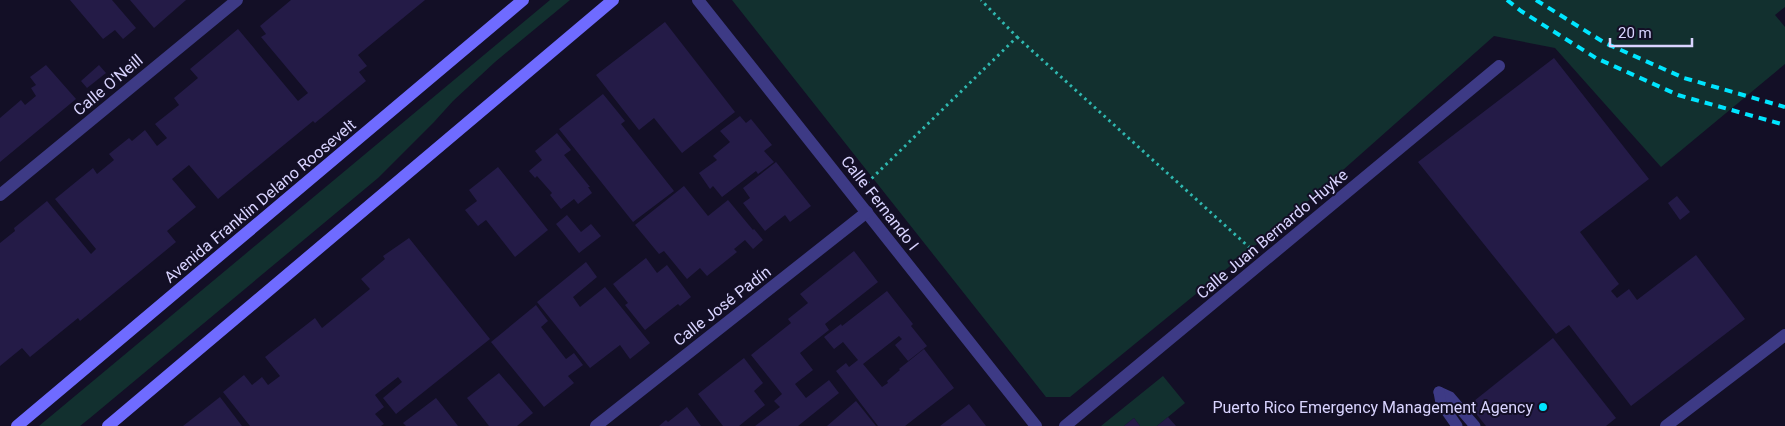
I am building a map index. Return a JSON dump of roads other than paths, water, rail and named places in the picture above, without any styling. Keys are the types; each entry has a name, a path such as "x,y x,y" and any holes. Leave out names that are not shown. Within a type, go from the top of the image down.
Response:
{"main road":[{"name":"Avenida Franklin Delano Roosevelt","path":"18,426 523,0"},
{"path":"108,426 613,0"}],"street":[{"name":"Calle O'Neill","path":"0,195 237,0"},
{"name":"Calle Fernando I","path":"698,0 1036,426"},
{"name":"Calle Juan Bernardo Huyke","path":"1064,426 1499,66"},
{"name":"Calle José Padín","path":"596,426 867,212"},
{"path":"1666,426 1785,335"}],"lane":[{"path":"1457,426 1441,403 1439,392 1450,397 1475,426"}],"railway":[{"path":"1507,0 1521,11 1596,58 1678,95 1785,125"},
{"path":"1536,0 1605,43 1684,78 1785,107"}],"place":[{"name":"Puerto Rico Emergency Management Agency","path":"1543,407"}]}
